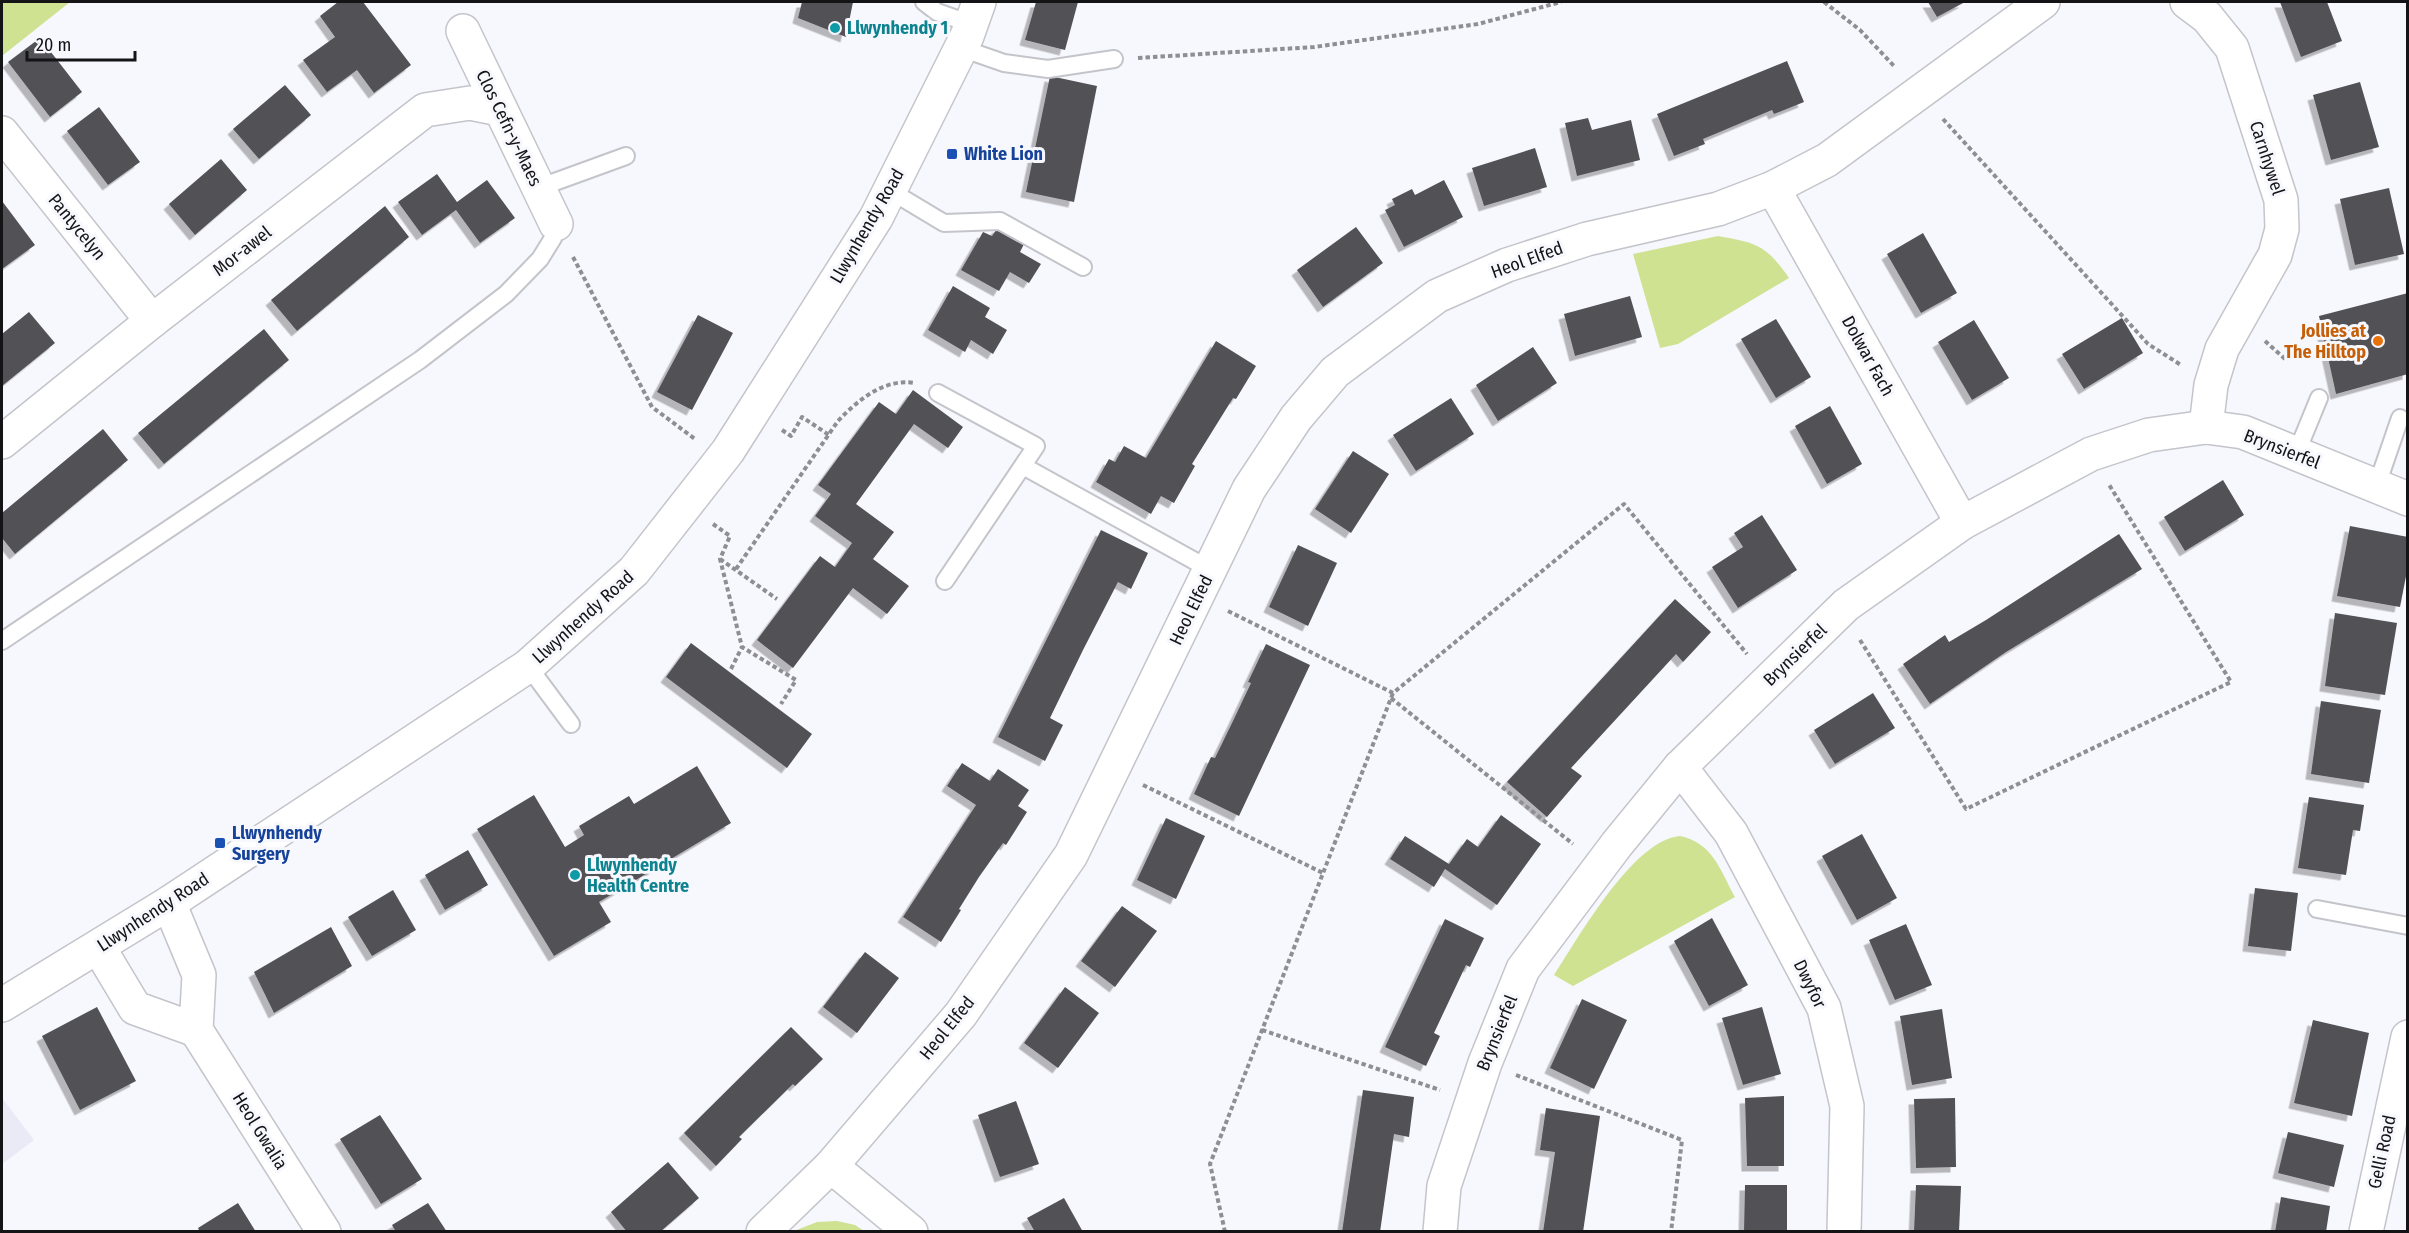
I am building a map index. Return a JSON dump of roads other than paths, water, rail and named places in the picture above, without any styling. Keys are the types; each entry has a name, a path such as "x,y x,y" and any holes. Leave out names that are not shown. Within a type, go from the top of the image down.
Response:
{"street":[{"path":"1773,188 1827,159 2043,2"},
{"name":"Carnhywel","path":"2187,2 2206,17 2232,48 2281,200 2282,229 2275,255 2222,349 2211,386 2206,427"},
{"name":"Llwynhendy Road","path":"2,1005 99,948 528,666 634,571 722,459 876,218 969,27"},
{"name":"Clos Cefn-y-Maes","path":"463,31 556,224"},
{"name":"Mor-awel","path":"2,442 152,321 425,110 470,103 500,109"},
{"name":"Pantycelyn","path":"2,134 152,321"},
{"name":"Dolwar Fach","path":"1773,188 1962,523"},
{"name":"Heol Elfed","path":"763,1232 831,1166 961,1014 1071,855 1249,489 1296,418 1335,372 1437,296 1507,265 1576,243 1718,209 1773,188"},
{"name":"Brynsierfel","path":"1440,1232 1444,1186 1485,1063 1523,969 1600,865 1680,767 1841,610 1962,523 2091,454 2149,435 2206,427 2243,432 2376,488 2408,499"},
{"name":"Dwyfor","path":"1680,767 1731,833 1824,1008 1847,1106 1844,1232"},
{"path":"99,948 135,1008 196,1030 200,975 168,903"},
{"name":"Heol Gwalia","path":"196,1030 324,1232"},
{"name":"Gelli Road","path":"2366,1232 2408,1037"},
{"path":"831,1166 911,1232"}],"lane":[{"path":"924,2 937,12 969,27 1004,63 1048,69 1114,59"},
{"path":"538,188 626,156"},
{"path":"890,190 944,223 1000,221 1083,267"},
{"path":"2,642 420,360 506,294 540,259 553,238 556,224"},
{"path":"938,393 1036,446 945,581"},
{"path":"2296,454 2319,398"},
{"path":"2376,488 2400,418"},
{"path":"1023,466 1204,583"},
{"path":"528,666 571,724"},
{"path":"2318,909 2408,926"}],"place":[{"name":"Llwynhendy 1","path":"835,28"},
{"name":"White Lion","path":"952,154"},
{"name":"Jollies at The Hilltop","path":"2378,341"},
{"name":"Llwynhendy Surgery","path":"220,843"},
{"name":"Llwynhendy Health Centre","path":"575,875"}]}
